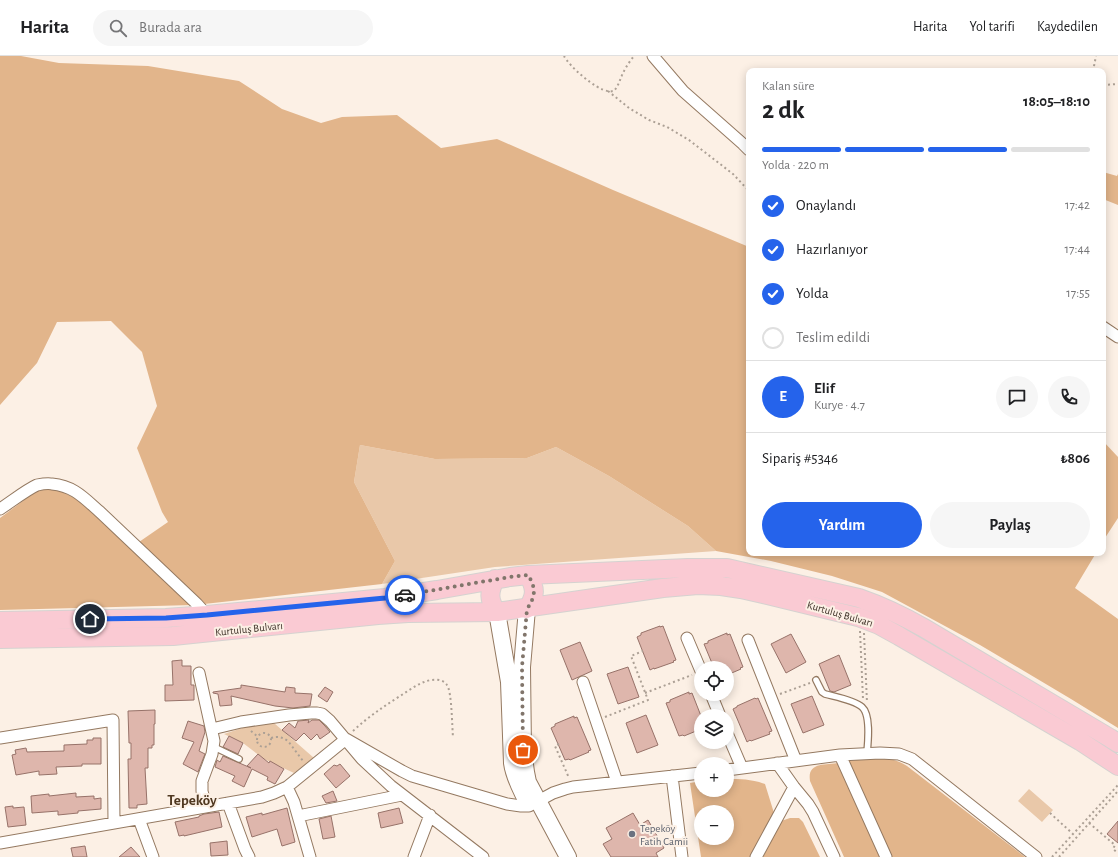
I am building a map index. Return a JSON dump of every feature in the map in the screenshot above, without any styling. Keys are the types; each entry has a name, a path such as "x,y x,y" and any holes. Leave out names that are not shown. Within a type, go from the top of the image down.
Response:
{"highway":[{"name":"Kurtuluş Bulvarı","path":"528,575 688,568 727,568 859,598 899,614 924,628 1118,744"},
{"path":"528,575 534,587 534,594 532,602 527,609 497,612 493,606 490,594 495,579 528,575"},
{"name":"Kurtuluş Bulvarı","path":"0,621 166,618 207,615 385,598 495,579"},
{"name":"Kurtuluş Bulvarı","path":"527,609 663,588 698,585 741,589 858,617 879,625 899,636 1080,741 1118,766"},
{"name":"Kurtuluş Bulvarı","path":"0,639 172,636 378,615 497,612"}],"main road":[{"path":"527,609 522,667 523,750 528,782 534,804 556,857"},
{"path":"497,612 509,682 513,770 517,783 534,804 568,857"}],"street":[{"path":"653,56 683,91 746,147"},
{"path":"1106,329 1118,337"},
{"path":"0,508 39,484 69,487 94,507 207,615"},
{"path":"687,638 694,661"},
{"path":"748,640 796,761"},
{"path":"199,673 214,741 210,762 202,781 202,791 206,807"},
{"path":"583,682 617,782"},
{"path":"212,729 289,715 318,712 327,717 362,759 391,786 483,857"},
{"path":"0,738 113,720 114,823"},
{"path":"346,739 412,776 507,804 521,806 534,804 553,793 573,787 694,774"},
{"path":"0,843 262,797 287,787 346,739"},
{"path":"734,749 742,768"},
{"path":"734,769 840,755 891,753 906,756 912,759 1036,857"},
{"path":"840,755 886,857"},
{"path":"777,763 813,812 834,857"},
{"path":"672,776 682,857"},
{"path":"287,787 294,802 310,857"},
{"path":"756,857 794,787"},
{"path":"298,816 402,795"},
{"path":"228,803 249,857"},
{"path":"414,857 430,816"},
{"path":"139,819 153,857"}],"lane":[{"path":"816,680 822,692 857,704 865,709 868,730 867,754"},
{"path":"214,747 239,759"}],"path":[{"path":"564,56 572,67 589,81 608,91 629,108 649,120 667,127 689,140 733,174 746,188"},
{"path":"608,91 614,91 618,86 623,72 634,56"},
{"path":"1094,68 1096,56"},
{"path":"1106,85 1118,84"},
{"path":"860,629 865,709"},
{"path":"864,630 865,709"},
{"path":"596,721 648,700 631,656 643,651"},
{"path":"645,693 694,674"},
{"path":"346,739 371,715 425,681 436,680 443,681 448,685 453,738"},
{"path":"772,698 816,680"},
{"path":"264,732 268,733 271,738 270,744 267,746 260,745 257,741 259,734 264,732"},
{"path":"271,738 281,737 288,741 309,769"},
{"path":"558,744 555,746 573,787"},
{"path":"1052,857 1118,785"},
{"path":"1059,857 1118,791"},
{"path":"1050,813 1073,834"},
{"path":"1089,823 1115,845"},
{"path":"1118,843 1113,849 1118,853"}],"shaded area":[{"path":"0,56 21,56 59,63 148,66 239,81 282,109 321,123 342,117 397,115 441,148 497,139 746,246 746,556 1094,556 1075,588 1118,619 1118,728 980,645 882,592 832,576 771,561 716,551 688,526 609,476 556,447 527,458 435,459 360,445 354,482 395,561 382,584 204,604 139,542 168,522 162,512 137,448 157,406 142,352 111,321 57,322 37,363 0,405"},
{"path":"1106,173 1117,176 1118,174 1118,205 1106,200"},
{"path":"1106,444 1118,457 1118,518 1106,536"},
{"path":"360,445 435,459 527,458 556,447 609,476 688,526 716,551 495,567 382,584 395,561 354,482"},
{"path":"55,488 78,500 193,605 0,610 0,518 39,489"},
{"path":"274,723 314,758 294,773 264,759 243,743 224,734 242,728"},
{"path":"866,759 892,760 907,766 1025,857 890,857 847,761"},
{"path":"839,763 881,857 844,857 810,781 811,770 814,767"},
{"path":"734,779 755,781 765,784 774,813 751,857 701,857 699,845 734,845 734,805 694,805 694,810 690,783 694,782 694,797 734,797"},
{"path":"1029,789 1053,810 1042,822 1018,801"},
{"path":"790,818 799,818 803,822 820,857 763,857 781,821"}],"building":[{"path":"663,626 676,660 650,670 637,637 641,635 641,633"},
{"path":"727,633 727,635 730,634 743,667 734,672 734,661 711,661 704,644 708,643 708,641"},
{"path":"791,634 806,662 786,673 771,644"},
{"path":"580,642 592,671 572,680 560,650"},
{"path":"839,655 851,685 834,692 830,691 819,664"},
{"path":"182,660 182,666 191,666 191,685 194,685 194,700 165,701 165,685 173,685 172,661"},
{"path":"628,667 639,697 618,704 607,674"},
{"path":"241,685 285,692 286,687 295,688 295,693 312,694 310,706 293,708 275,706 231,696 232,705 220,706 218,694 213,692 241,688"},
{"path":"325,687 333,692 327,702 318,696"},
{"path":"689,692 689,694 692,693 698,709 694,709 694,732 684,736 679,736 666,703 670,702 670,700"},
{"path":"812,696 824,725 803,733 791,704"},
{"path":"758,698 772,731 769,732 770,734 747,742 733,709"},
{"path":"155,710 154,745 152,745 152,748 148,748 148,768 145,768 147,804 137,805 137,808 129,808 128,759 131,759 131,743 129,743 128,711"},
{"path":"646,715 658,745 637,753 626,723"},
{"path":"574,716 574,718 577,717 591,750 570,760 565,760 551,728 555,726 555,724"},
{"path":"309,720 308,723 312,720 319,720 330,732 320,739 317,734 311,740 304,733 296,741 282,730 289,723 295,728 298,721"},
{"path":"188,721 204,726 205,732 199,751 205,754 198,772 183,764 194,742 182,738"},
{"path":"229,736 243,743 238,754 223,747"},
{"path":"93,738 101,738 101,764 82,764 82,766 56,767 57,774 39,775 39,771 16,775 12,755 16,754 15,750 26,748 27,752 64,751 64,745 87,744 87,740 93,740"},
{"path":"258,754 269,763 270,761 284,769 275,784 267,780 268,777 252,769 244,787 232,781 235,776 215,767 217,760 220,762 223,756 251,768 247,766"},
{"path":"340,764 350,776 336,788 324,774 334,765 337,766"},
{"path":"333,791 337,801 326,803 322,796"},
{"path":"76,793 76,797 94,796 94,799 101,798 101,809 58,815 58,811 32,813 31,796"},
{"path":"13,806 13,808 24,807 26,825 8,827 5,807"},
{"path":"287,808 295,842 282,846 277,829 252,837 246,817 262,813 262,815"},
{"path":"399,808 403,823 381,828 378,813"},
{"path":"219,812 222,827 179,836 175,822 199,817 204,814"},
{"name":"Tepeköy Fatih Camii","path":"633,813 640,825 648,820 664,848 656,853 658,857 611,857 603,844 612,839 606,828"},
{"path":"331,816 335,837 323,839 319,819"},
{"path":"1118,821 1118,843 1107,834"},
{"path":"227,841 228,855 211,856 210,843"},
{"path":"85,846 87,857 73,857 71,848"},
{"path":"131,847 140,857 119,857"}],"way so far":[{"path":"405,595 510,577 528,575 532,580 534,594 532,602 527,609 522,667 523,750"}],"place":[{"name":"Tepeköy Fatih Camii","path":"632,834"}],"district":[{"name":"Tepeköy","path":"192,800"}],"route":[{"path":"90,619 166,618 207,615 405,595"}]}
